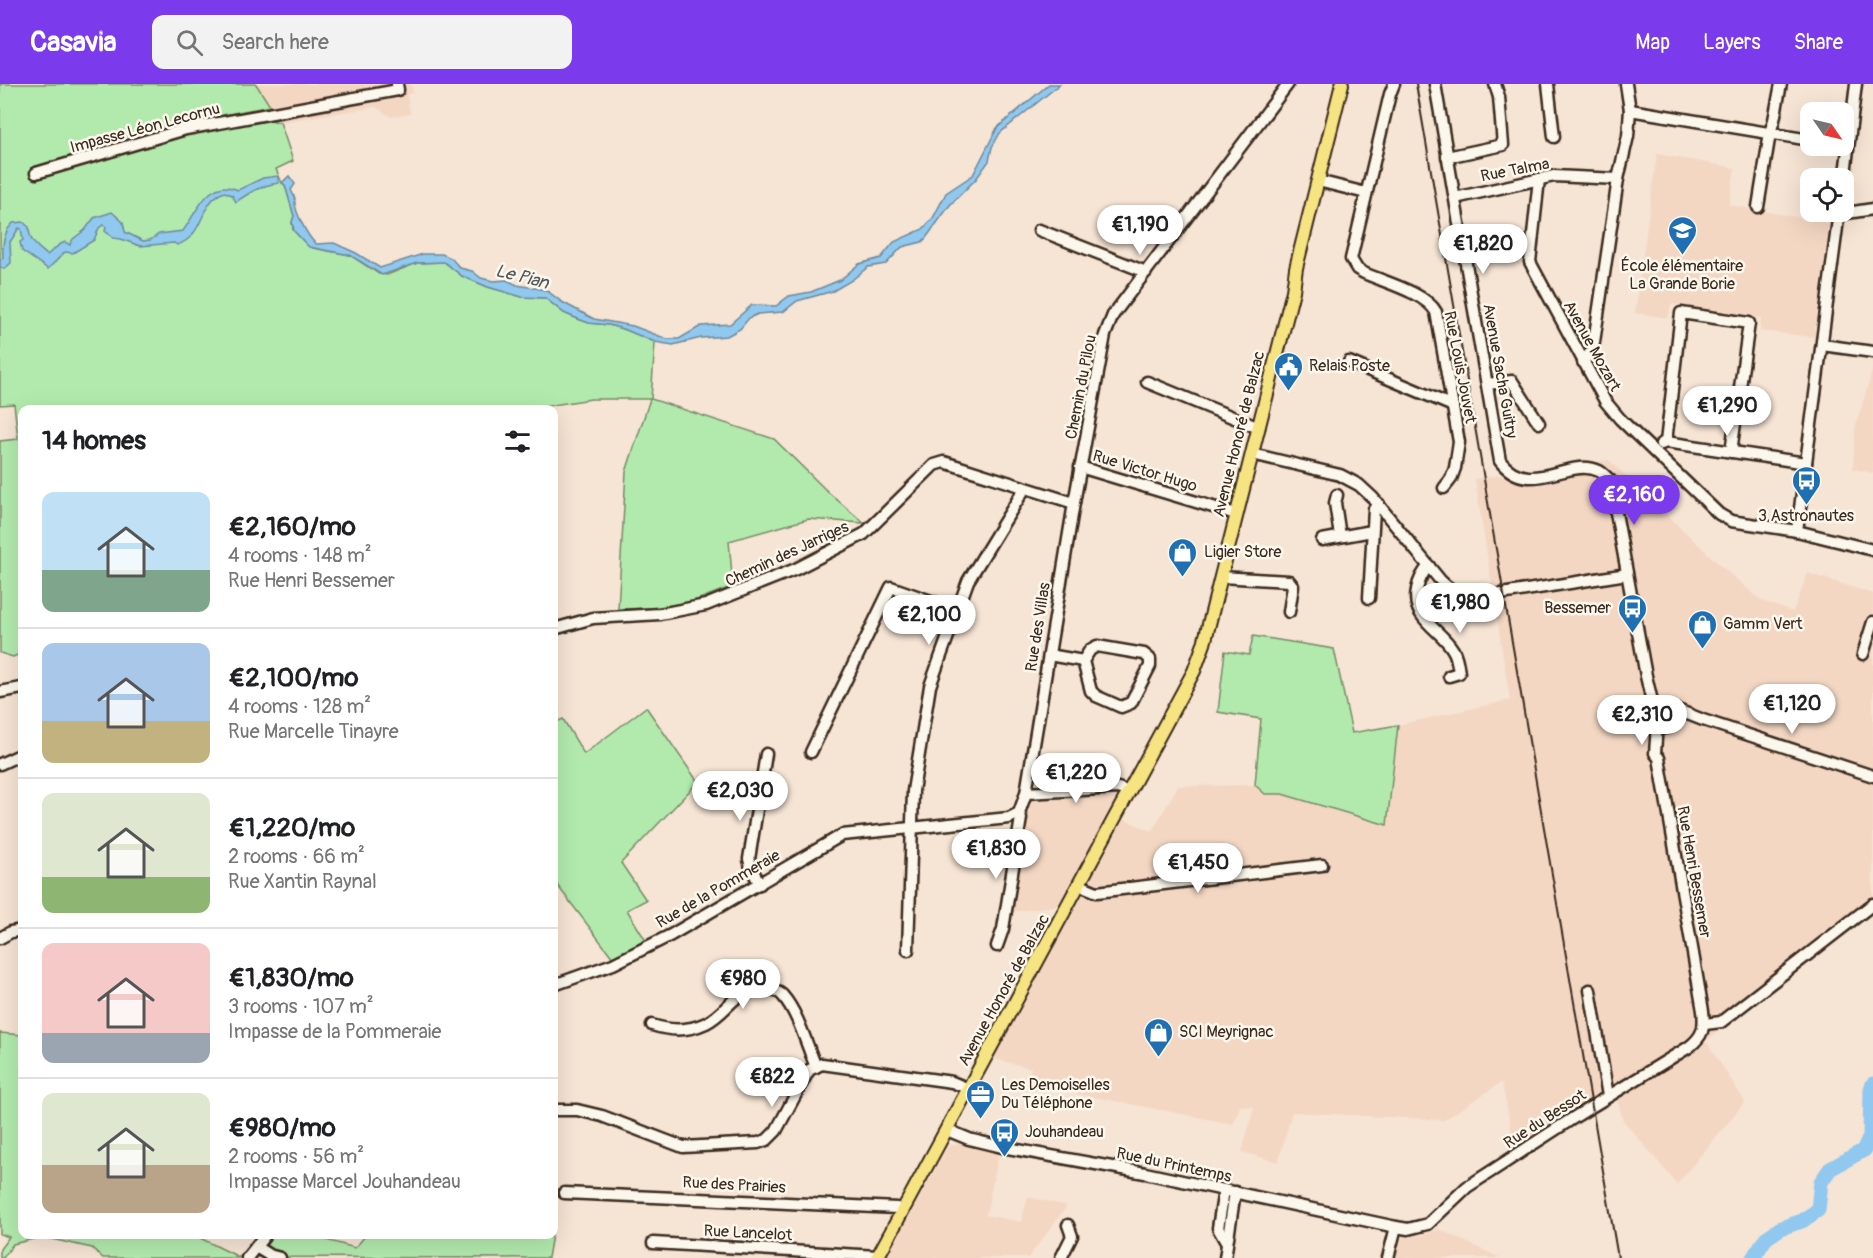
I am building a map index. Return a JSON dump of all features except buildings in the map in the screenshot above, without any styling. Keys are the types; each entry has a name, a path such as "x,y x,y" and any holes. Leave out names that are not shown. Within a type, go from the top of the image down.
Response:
{"main road":[{"name":"Avenue Honoré de Balzac","path":"878,1257 1194,671 1204,644 1293,291 1303,268 1341,84"},
{"name":"Avenue Honoré de Balzac","path":"1322,181 1349,84"}],"street":[{"name":"Impasse Léon Lecornu","path":"36,173 186,129 398,90 397,84"},
{"name":"Chemin du Pilou","path":"1080,467 1105,335 1113,315 1288,84"},
{"name":"Rue Louis Jouvet","path":"1394,84 1351,253 1353,264 1364,273 1422,298 1433,307 1438,320 1459,442 1458,457 1451,479 1444,488"},
{"name":"Avenue Sacha Guitry","path":"1435,84 1500,461 1508,471 1519,476"},
{"path":"1447,158 1503,145 1496,84"},
{"path":"1548,84 1554,137"},
{"path":"1583,362 1593,349 1618,179 1628,136 1630,110 1626,84"},
{"path":"1758,207 1780,84"},
{"path":"1853,102 1856,84"},
{"path":"1630,110 1800,138"},
{"name":"Rue Talma","path":"1455,198 1554,176 1618,179"},
{"name":"Avenue Mozart","path":"1539,179 1530,262 1605,401 1620,419 1653,448 1719,514 1731,521 1797,531 1873,550"},
{"path":"1322,181 1366,192"},
{"path":"1854,212 1873,209"},
{"path":"1797,531 1838,222"},
{"path":"1039,230 1146,272"},
{"path":"1666,442 1681,313 1749,323 1731,452"},
{"path":"1822,345 1873,352"},
{"path":"1349,362 1453,406"},
{"path":"1487,384 1512,381 1539,423"},
{"path":"1147,382 1259,428"},
{"path":"1653,448 1666,442 1806,463"},
{"path":"1252,454 1340,475 1359,485 1379,504 1450,590 1461,596 1476,598 1628,574"},
{"name":"Chemin des Jarriges","path":"558,628 593,618 660,614 706,605 796,569 864,534 934,465 944,462 1074,503"},
{"name":"Rue des Villas","path":"1026,793 1080,467"},
{"name":"Rue Victor Hugo","path":"1080,467 1236,514"},
{"name":"Rue Henri Bessemer","path":"1519,476 1531,477 1585,468 1599,471 1610,480 1656,719 1655,753 1659,758 1705,1024"},
{"path":"908,950 913,790 930,686 968,580 1025,488"},
{"path":"1336,495 1340,536"},
{"path":"1369,598 1374,509 1379,504"},
{"path":"1322,540 1372,531"},
{"path":"1429,566 1422,573 1416,592 1420,613 1455,652 1459,673 1449,676"},
{"path":"1221,577 1289,581 1293,586 1289,612"},
{"path":"812,752 891,588 957,610"},
{"path":"1863,654 1873,622"},
{"path":"1098,646 1144,654 1150,659 1150,666 1131,702 1121,707 1096,696 1091,691 1083,661 1089,650 1098,646"},
{"path":"1049,655 1083,661"},
{"path":"0,692 18,689"},
{"path":"1650,691 1676,716 1663,739 1659,758"},
{"path":"1703,720 1687,719 1666,728 1656,719 1660,707 1669,707 1873,776"},
{"path":"760,884 750,868 748,859 766,754"},
{"path":"0,764 18,756"},
{"path":"997,946 1003,929 1021,818 1019,813 1026,793 1119,788 1130,792"},
{"name":"Rue de la Pommeraie","path":"558,984 614,964 670,935 842,835 1009,818 1019,813"},
{"path":"1080,885 1097,892 1322,865"},
{"path":"1705,1024 1721,1022 1873,904"},
{"path":"0,938 18,931"},
{"path":"652,1025 666,1029 688,1029 708,1022 749,988 765,987 782,993 790,1005 816,1067"},
{"path":"1590,990 1608,1096"},
{"name":"Rue du Bessot","path":"1396,1227 1408,1228 1428,1224 1467,1187 1698,1040 1705,1024"},
{"path":"558,1110 577,1110 602,1116 683,1147 758,1143 767,1140 776,1131 809,1070 822,1064 952,1082 969,1089"},
{"name":"Rue du Printemps","path":"947,1130 969,1139 1002,1147 1145,1173 1396,1227"},
{"path":"1225,1258 1226,1242 1218,1228 1229,1191"},
{"name":"Rue des Prairies","path":"564,1193 903,1210"},
{"path":"1061,1258 1072,1236 1068,1225"},
{"path":"1388,1258 1396,1227"},
{"path":"247,1258 262,1239"},
{"name":"Rue Lancelot","path":"653,1243 781,1254 878,1257"},
{"path":"256,1247 269,1255 280,1258"}],"shaded area":[{"path":"256,84 411,84 413,93 407,94 410,114 391,117 376,107 280,122"},
{"path":"1657,154 1735,168 1729,205 1800,218 1800,222 1830,223 1814,337 1760,331 1761,318 1671,304 1668,318 1635,313"},
{"path":"1873,368 1873,473 1853,469 1855,429"},
{"path":"1609,460 1722,567 1762,601 1793,612 1808,573 1873,594 1873,909 1706,1041 1745,1102 1677,1184 1623,1120 1616,1095 1517,1160 1502,1082 1444,1120 1292,1112 1278,1162 1242,1152 1254,1107 1240,1106 1233,1124 1028,1084 1031,1068 982,1056 1060,905 1011,912 1031,799 1115,791 1123,819 1152,831 1178,786 1255,785 1265,794 1282,794 1386,825 1398,725 1510,700 1475,479"},
{"path":"960,1144 999,1153 986,1215 1021,1222 1028,1197 1067,1206 1028,1258 886,1258 948,1146"},
{"path":"1439,1229 1500,1258 1379,1258 1384,1240 1426,1234"}],"green space":[{"path":"0,84 256,84 270,106 223,115 280,122 293,161 276,169 285,185 294,216 293,230 306,244 313,248 350,255 379,274 387,275 417,263 445,262 462,276 488,287 522,297 545,298 564,313 578,319 626,330 655,342 651,399 774,439 828,492 864,523 808,519 729,541 733,586 694,601 653,608 618,609 626,472 650,399 591,399 553,405 18,405 18,439 14,404 0,405"},
{"path":"18,439 18,655 13,657 0,653 0,441"},
{"path":"1253,636 1334,649 1352,733 1398,725 1387,825 1282,794 1265,794 1255,785 1261,719 1218,712 1225,651 1249,655"},
{"path":"646,707 698,782 621,863 646,900 627,910 646,941 613,958 558,886 558,721 563,719 584,754"},
{"path":"0,1033 18,1035 18,1239 34,1239 13,1244 3,1258 0,1258 0,1249 9,1237 0,1234"},
{"path":"51,1239 202,1239 239,1257 103,1258 92,1248"},
{"path":"271,1239 322,1239 355,1248 363,1239 551,1239 548,1258 257,1257"}],"water":[{"path":"1049,84 1060,84 1000,133 992,147 989,161 976,179 950,205 922,242 902,247 886,264 868,267 833,291 797,301 783,312 758,314 749,318 740,329 727,336 701,338 673,345 655,342 609,325 589,323 578,319 564,313 545,298 522,297 488,287 462,276 444,262 417,263 382,275 350,255 309,247 294,231 292,222 294,216 285,185 282,183 289,176 295,184 291,190 298,215 316,244 334,243 380,268 423,254 442,254 451,258 460,268 472,271 481,278 493,281 507,280 517,285 546,290 562,302 594,319 633,326 667,339 679,339 701,326 730,324 752,305 776,306 789,296 811,292 840,280 859,264 881,258 894,242 923,229 933,218 946,193 973,175 997,128"},
{"path":"278,176 279,183 267,185 236,202 232,195 225,192 217,196 206,209 193,234 177,245 174,243 140,246 113,238 105,231 106,227 103,225 99,228 94,240 73,253 65,252 48,269 22,251 20,242 23,240 19,228 10,242 11,263 4,269 0,267 4,239 13,223 23,222 29,227 32,240 47,255 65,242 70,245 94,218 112,212 123,222 125,232 143,241 150,240 159,234 183,231 205,198 219,188 228,187 238,190 263,178"}],"waterway":[{"path":"1753,1258 1766,1238 1781,1228 1802,1221 1818,1210 1821,1182 1830,1169 1864,1150 1870,1137 1873,1084"}],"railway":[{"path":"1416,84 1618,1258"}],"place":[{"name":"École élémentaire La Grande Borie","path":"1682,256"},
{"name":"Relais Poste","path":"1288,392"},
{"name":"3 Astronautes","path":"1806,506"},
{"name":"Ligier Store","path":"1183,578"},
{"name":"Bessemer","path":"1632,634"},
{"name":"Gamm Vert","path":"1702,650"},
{"name":"SCI Meyrignac","path":"1158,1058"},
{"name":"Les Demoiselles Du Téléphone","path":"980,1120"},
{"name":"Jouhandeau","path":"1004,1158"}],"water label":[{"name":"Le Pian","path":"522,277"}]}
